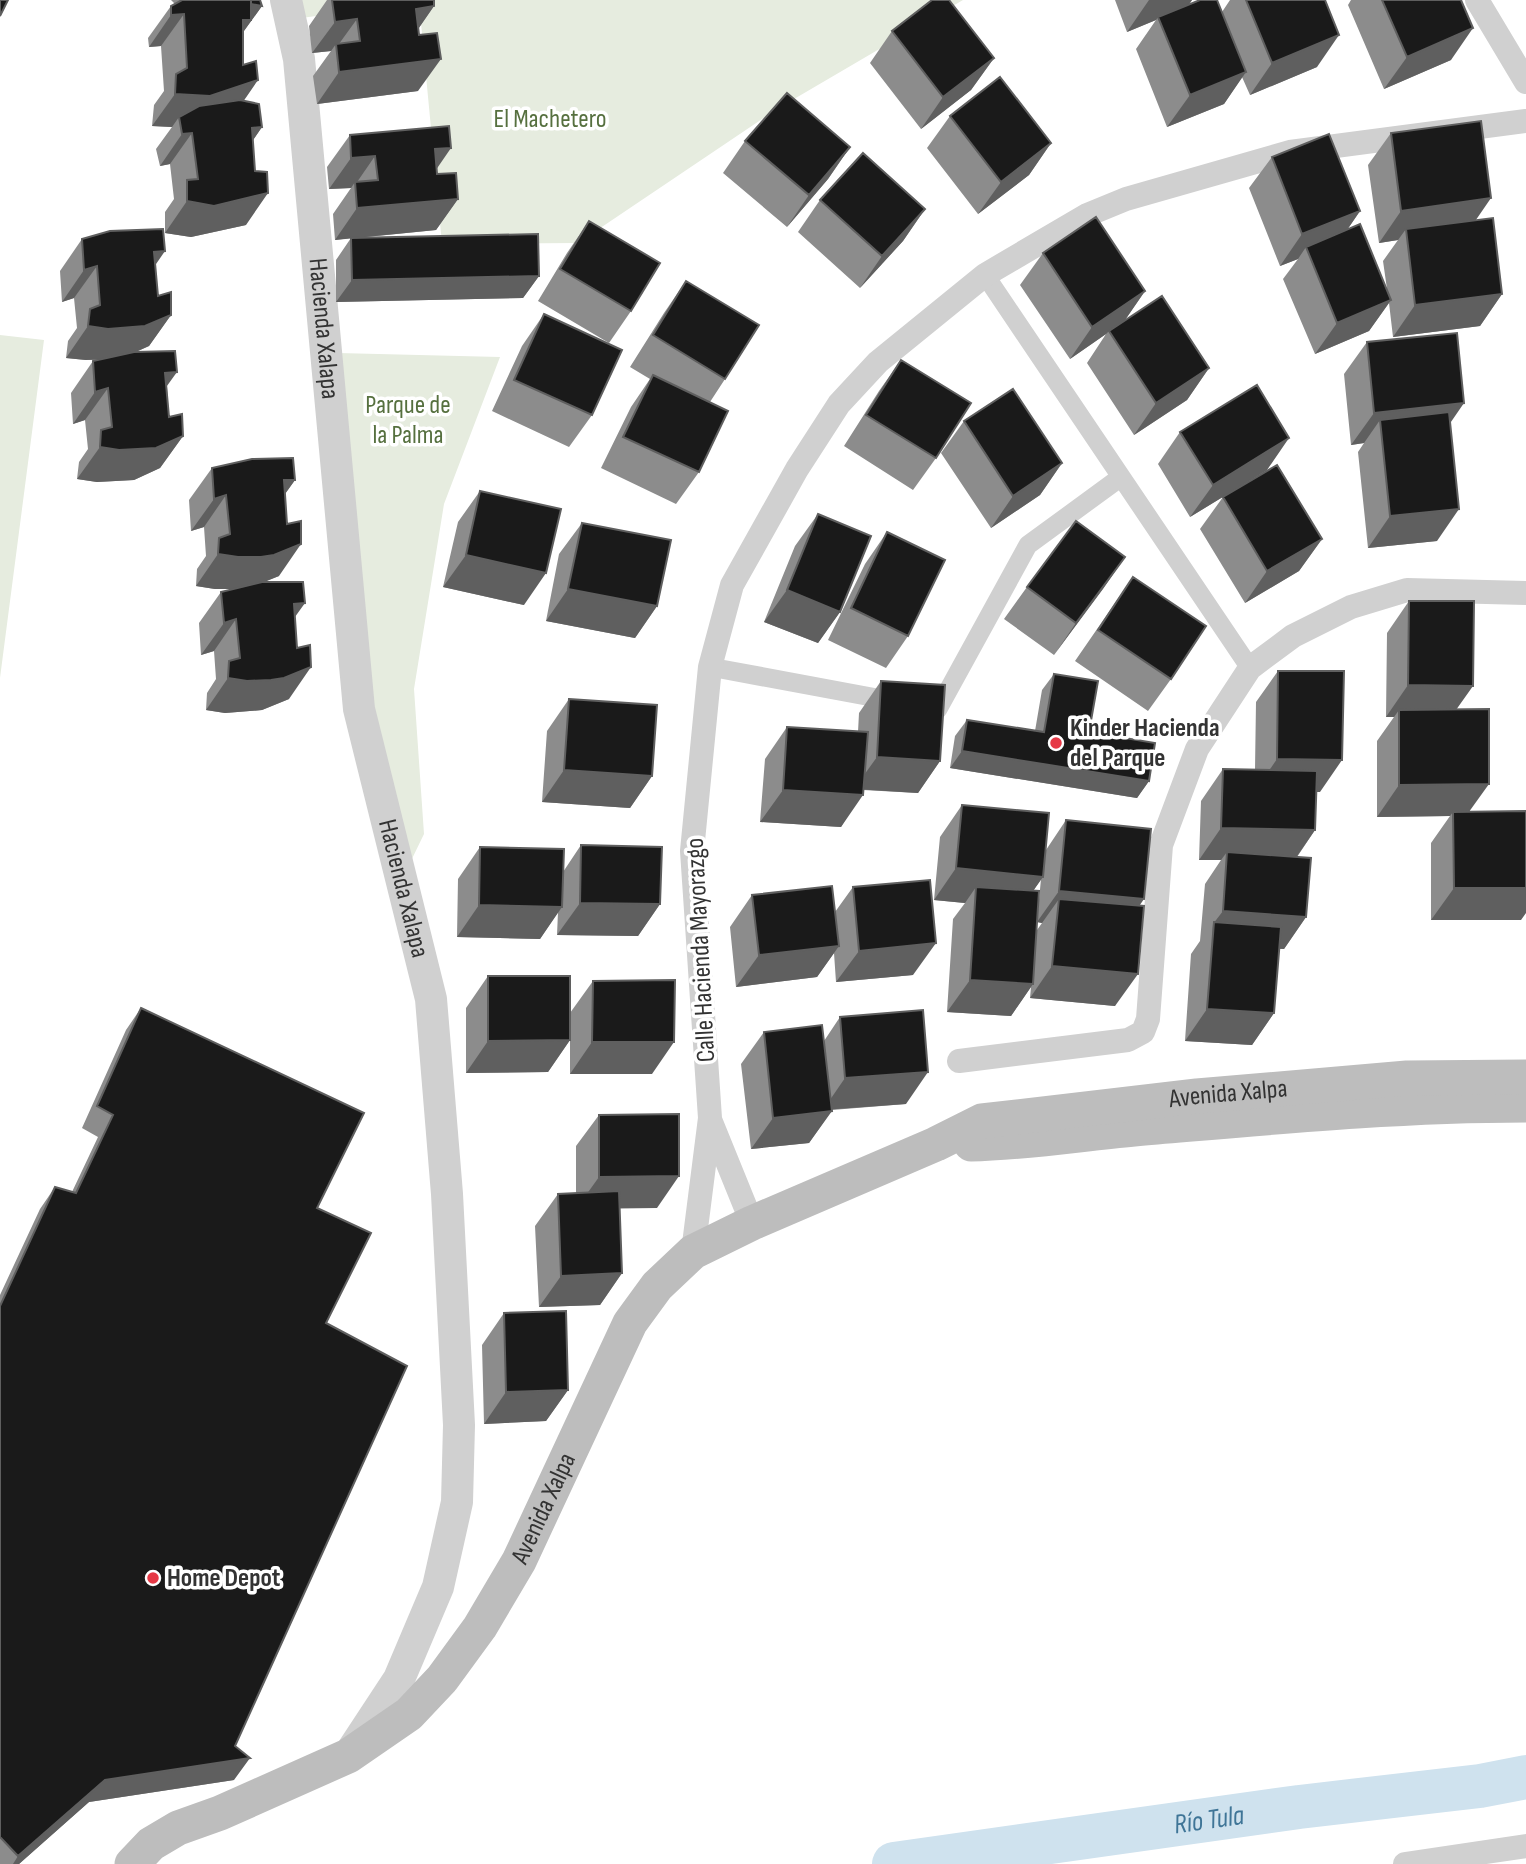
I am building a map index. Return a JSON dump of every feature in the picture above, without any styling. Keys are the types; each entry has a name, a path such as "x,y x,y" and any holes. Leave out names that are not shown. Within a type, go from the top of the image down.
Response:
{"main road":[{"name":"Avenida Xalpa","path":"132,1864 151,1844 178,1828 220,1813 348,1756 408,1714 442,1679 480,1627 519,1561 630,1323 657,1286 693,1252 982,1121 1197,1110 1408,1093 1526,1077"},
{"name":"Avenida Xalpa","path":"1408,1093 1526,1105"}],"street":[{"name":"Hacienda Xalapa","path":"286,0 299,59 359,709 431,999 447,1194 459,1424 457,1502 438,1587 399,1679 348,1756"},
{"path":"1477,0 1526,82"},
{"name":"Calle Hacienda Mayorazgo","path":"693,1252 710,1118 692,851 710,667 733,585 797,470 839,404 878,362 985,275 1087,215 1152,190 1290,152 1526,121"},
{"path":"985,275 1250,668"},
{"path":"710,667 937,709 1028,545 1121,477"},
{"path":"959,1061 1128,1040 1143,1032 1148,1019 1161,845 1198,749 1250,668 1293,636 1351,607 1407,590 1526,593"},
{"name":"Calle Hacienda Mayorazgo","path":"710,1118 752,1223"},
{"path":"1405,1864 1499,1857 1526,1846"}],"green space":[{"name":"El Machetero","path":"286,0 963,0 777,109 578,243 442,244 419,2 294,19"},
{"path":"0,335 44,340 0,678"},
{"name":"Parque de la Palma","path":"338,353 500,357 444,504 414,689 424,834 408,867 369,690"}],"building":[{"path":"0,0 8,0 0,16"},
{"path":"182,0 251,0 251,20 243,20 243,65 256,61 258,80 210,96 175,94 176,74 187,68 184,14 171,15 171,6"},
{"path":"251,0 260,0 262,6 251,4"},
{"path":"332,0 434,0 434,6 416,9 419,35 437,33 441,59 339,72 336,44 360,41 357,19 335,22"},
{"path":"932,0 949,0 994,58 943,97 892,31"},
{"path":"1200,0 1217,0 1246,72 1190,95 1158,17"},
{"path":"1246,0 1325,0 1339,35 1272,63"},
{"path":"1382,0 1461,0 1473,28 1407,57"},
{"path":"1000,77 1051,143 1001,182 950,116"},
{"path":"787,93 850,147 809,195 745,141"},
{"path":"240,100 259,104 262,127 252,128 255,171 267,172 268,193 214,206 187,201 187,180 198,179 192,133 182,134 179,117 199,106"},
{"path":"1481,121 1491,198 1401,211 1391,133"},
{"path":"449,126 451,148 435,149 437,174 456,173 458,199 357,208 355,182 378,180 375,156 351,158 350,135"},
{"path":"1329,134 1360,211 1302,234 1272,157"},
{"path":"863,153 925,209 882,256 820,200"},
{"path":"1096,217 1145,291 1092,327 1043,253"},
{"path":"1493,218 1502,294 1415,305 1406,229"},
{"path":"589,221 660,263 631,311 560,269"},
{"path":"1360,224 1391,300 1337,323 1306,247"},
{"path":"163,229 165,251 154,252 158,296 171,292 171,315 145,326 108,329 88,326 90,309 100,305 97,266 84,270 82,239 110,231"},
{"path":"538,234 539,276 352,280 351,238"},
{"path":"686,281 759,325 725,379 653,335"},
{"path":"1162,296 1209,368 1156,403 1109,331"},
{"path":"544,314 622,350 592,415 514,380"},
{"path":"1457,333 1464,403 1374,413 1367,342"},
{"path":"175,351 177,372 165,373 169,417 182,414 183,436 156,448 119,450 100,447 101,430 112,427 108,388 95,392 93,361 134,352"},
{"path":"901,360 971,403 936,458 866,415"},
{"path":"653,375 728,411 699,472 623,437"},
{"path":"1257,385 1289,438 1213,485 1180,432"},
{"path":"1013,389 1062,463 1013,496 964,421"},
{"path":"1449,412 1459,509 1390,516 1380,420"},
{"path":"293,458 295,480 284,480 287,524 301,521 301,544 274,555 261,557 218,554 219,538 230,534 226,495 214,499 212,468 252,459"},
{"path":"1277,465 1322,539 1267,571 1223,497"},
{"path":"480,491 561,509 546,573 466,555"},
{"path":"818,514 871,536 840,612 787,590"},
{"path":"1076,521 1125,557 1076,623 1027,587"},
{"path":"582,523 671,540 657,606 568,589"},
{"path":"887,532 945,560 908,636 851,608"},
{"path":"1133,577 1206,626 1171,679 1098,630"},
{"path":"262,582 303,582 305,603 294,604 297,648 310,645 311,667 284,678 271,680 247,681 228,678 229,661 240,658 236,619 224,623 221,592"},
{"path":"1409,601 1474,601 1473,686 1408,685"},
{"path":"1278,671 1344,671 1342,760 1277,759"},
{"path":"1054,674 1098,681 1089,732 1155,743 1149,781 962,751 967,720 1044,732"},
{"path":"881,681 945,685 940,761 877,757"},
{"path":"569,699 657,705 652,776 564,770"},
{"path":"1489,709 1489,784 1399,785 1399,710"},
{"path":"787,727 868,732 863,795 783,790"},
{"path":"1223,769 1317,771 1315,830 1221,828"},
{"path":"962,805 1049,813 1043,877 956,868"},
{"path":"1526,811 1526,888 1454,888 1453,812"},
{"path":"1066,820 1151,829 1144,899 1059,891"},
{"path":"581,845 662,847 660,904 580,903"},
{"path":"480,847 564,849 562,907 479,905"},
{"path":"1227,852 1311,858 1306,917 1223,911"},
{"path":"930,880 936,943 859,951 853,887"},
{"path":"832,886 839,946 759,955 752,895"},
{"path":"976,887 1039,891 1033,984 970,980"},
{"path":"1059,899 1144,906 1138,974 1052,966"},
{"path":"1214,922 1281,927 1274,1013 1207,1009"},
{"path":"488,976 570,976 570,1040 488,1041"},
{"path":"675,980 674,1042 592,1042 593,981"},
{"name":"Home Depot","path":"141,1008 364,1113 317,1208 371,1233 326,1323 407,1366 235,1746 250,1758 105,1780 18,1856 0,1837 0,1306 55,1187 76,1193 113,1115 97,1106"},
{"path":"923,1010 928,1072 845,1078 840,1017"},
{"path":"822,1025 832,1111 773,1118 764,1032"},
{"path":"679,1114 679,1176 599,1177 599,1115"},
{"path":"619,1191 622,1273 561,1276 558,1194"},
{"path":"566,1311 568,1390 506,1392 504,1313"}],"waterway":[{"name":"Río Tula","path":"894,1864 1299,1807 1480,1786 1526,1777"}],"place":[{"name":"Kinder Hacienda del Parque","path":"1056,743"},
{"name":"Home Depot","path":"153,1578"}]}
